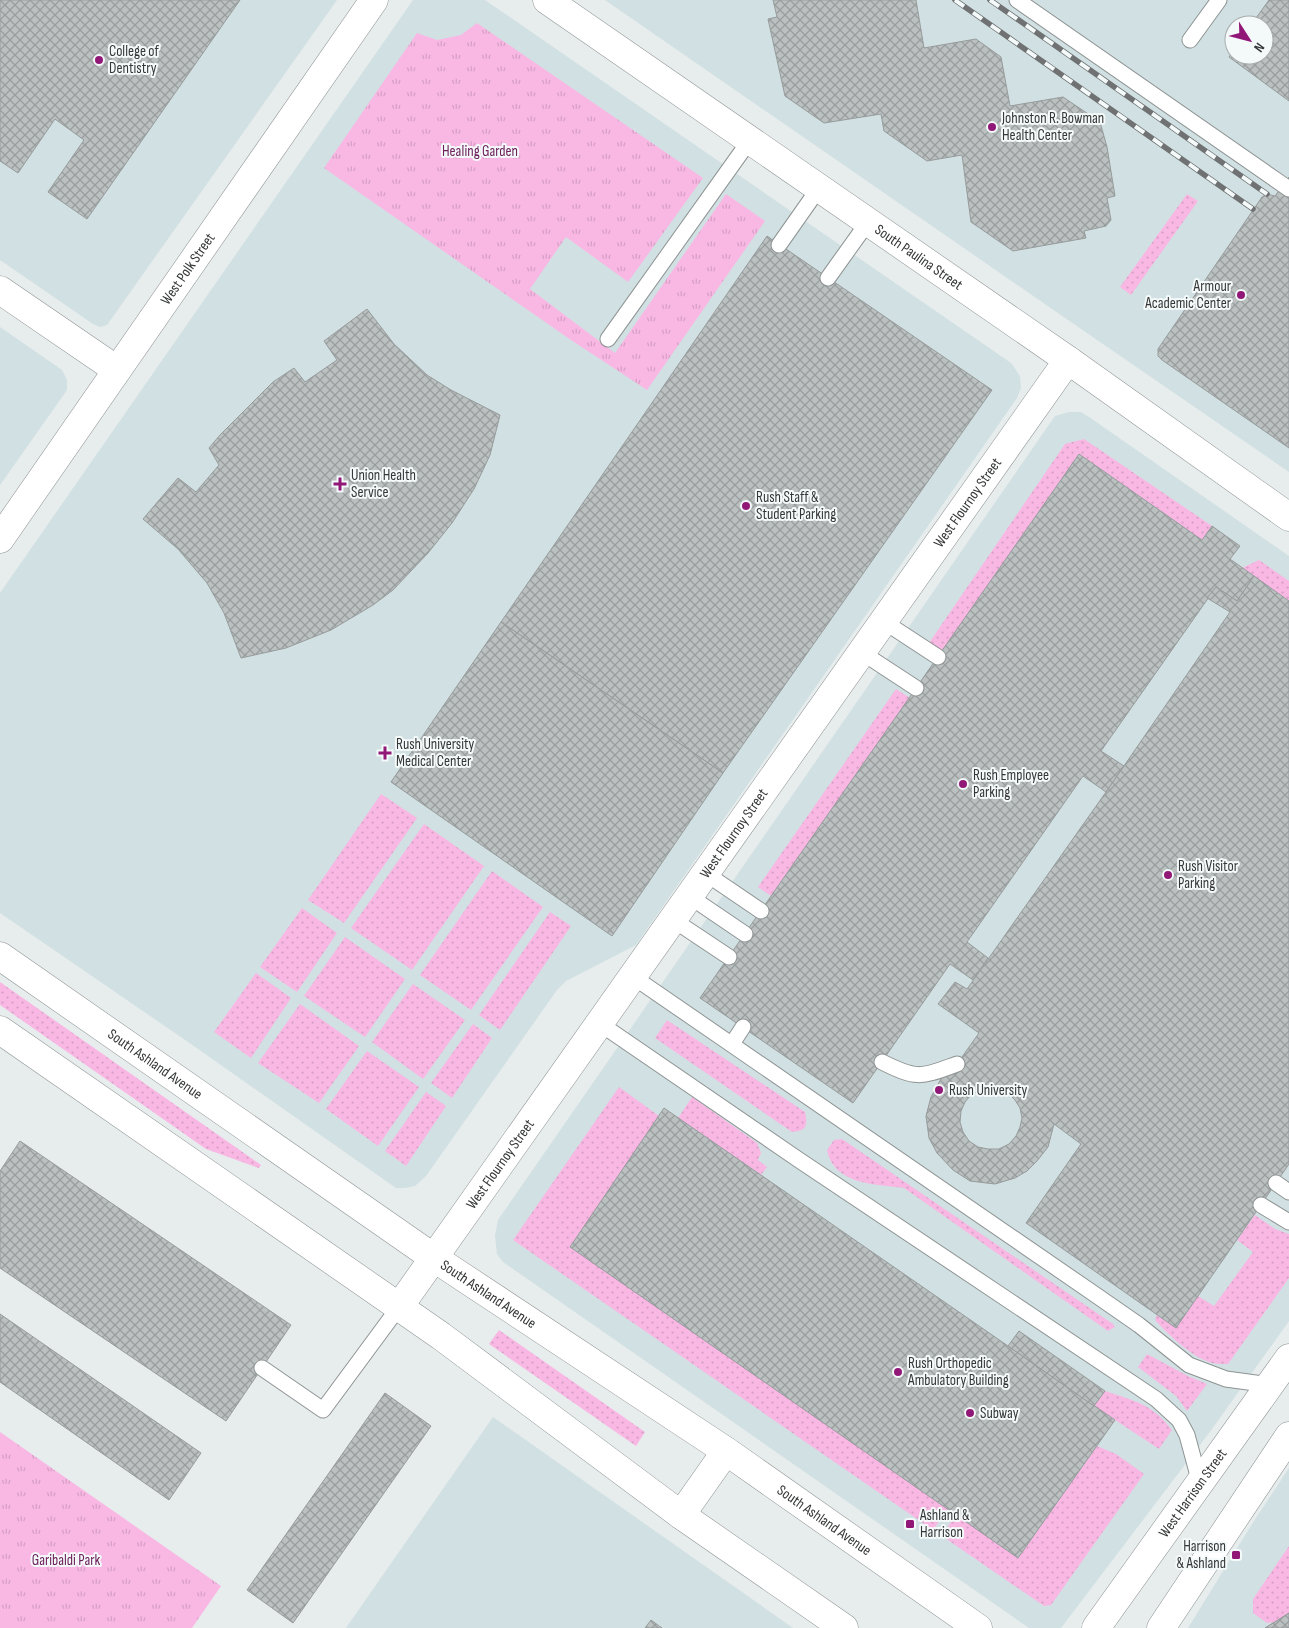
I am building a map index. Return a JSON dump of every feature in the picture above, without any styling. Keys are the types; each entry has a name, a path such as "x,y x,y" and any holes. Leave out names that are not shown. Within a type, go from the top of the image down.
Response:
{"street":[{"name":"West Polk Street","path":"0,539 374,0"},
{"name":"South Paulina Street","path":"547,0 1068,360 1289,517"},
{"path":"0,290 117,370"},
{"name":"West Flournoy Street","path":"399,1307 1068,360"},
{"name":"South Ashland Avenue","path":"0,956 434,1258 726,1451 978,1628"},
{"path":"0,1030 441,1336 681,1515 844,1628"},
{"name":"West Harrison Street","path":"1096,1628 1289,1358"},
{"path":"1160,1628 1289,1436"},
{"path":"681,1515 726,1451"}],"lane":[{"path":"1017,0 1289,189"},
{"path":"1190,40 1219,0"},
{"path":"608,339 750,140"},
{"path":"779,245 819,188"},
{"path":"828,278 868,222"},
{"path":"884,621 938,657"},
{"path":"861,652 916,688"},
{"path":"705,873 761,911"},
{"path":"689,896 745,934"},
{"path":"672,919 729,957"},
{"path":"632,976 1090,1291 1138,1325 1189,1365 1226,1380 1270,1385"},
{"path":"599,1023 1156,1400 1179,1420 1187,1435 1200,1483"},
{"path":"732,1044 742,1027"},
{"path":"882,1062 906,1074 926,1075 957,1064"},
{"path":"1276,1183 1289,1192"},
{"path":"1261,1205 1289,1222"},
{"path":"262,1368 323,1410 399,1307"}],"shaded area":[{"path":"0,0 337,0 107,325 100,327 93,324 0,260"},
{"name":"Rush University Medical Center","path":"413,0 485,0 1011,363 1020,376 1021,388 1017,398 636,945 566,981 557,990 426,1176 415,1186 396,1188 0,913 0,593"},
{"path":"605,0 1289,0 1289,472 1055,311"},
{"path":"0,327 62,370 67,380 67,390 0,485"},
{"name":"Rush University","path":"1069,412 1081,412 1089,417 1289,556 1289,1321 1212,1429 1061,1628 1029,1628 503,1262 497,1254 495,1236 498,1220 1055,416"},
{"path":"493,1417 793,1628 346,1628"},
{"path":"1289,1468 1289,1628 1188,1628 1252,1524"}],"green space":[{"name":"Healing Garden","path":"477,23 703,178 628,282 566,237 530,289 615,353 726,194 765,221 647,390 571,340 324,168 417,33 437,40 461,35"},
{"path":"1187,194 1198,201 1131,295 1120,287"},
{"path":"1084,439 1212,526 1202,540 1079,454 942,652 929,643 1065,444"},
{"path":"1259,560 1289,581 1289,601 1242,568"},
{"path":"896,689 910,698 771,896 758,887"},
{"path":"381,794 417,818 344,923 308,900"},
{"path":"424,824 484,866 412,970 351,928"},
{"path":"492,871 543,907 471,1010 420,975"},
{"path":"302,908 337,933 297,992 260,967"},
{"path":"550,912 571,926 500,1030 479,1015"},
{"path":"345,937 405,979 365,1037 304,996"},
{"path":"256,973 291,998 251,1058 214,1032"},
{"path":"0,982 261,1165 259,1168 206,1149 0,1005"},
{"path":"413,984 465,1020 423,1079 372,1042"},
{"path":"300,1004 359,1046 319,1103 258,1063"},
{"path":"667,1020 805,1112 805,1127 792,1132 655,1038"},
{"path":"473,1024 492,1038 452,1098 431,1083"},
{"path":"367,1051 419,1087 378,1146 326,1109"},
{"path":"619,1087 659,1116 570,1247 948,1509 933,1530 513,1240"},
{"path":"426,1092 446,1106 406,1166 385,1151"},
{"path":"692,1097 757,1143 761,1153 758,1160 767,1167 761,1175 678,1118"},
{"path":"842,1139 1115,1327 1108,1331 904,1188 857,1181 838,1170 831,1162 827,1150 834,1140"},
{"path":"1255,1215 1275,1229 1289,1234 1289,1278 1228,1364 1212,1363 1189,1351 1155,1320 1157,1315 1176,1328 1198,1296 1214,1306 1253,1252 1237,1240"},
{"path":"499,1330 645,1432 636,1446 489,1344"},
{"path":"1147,1354 1207,1384 1187,1411 1176,1396 1138,1367"},
{"path":"1105,1391 1142,1404 1165,1421 1172,1430 1159,1449 1094,1406"},
{"name":"Garibaldi Park","path":"0,1432 221,1586 192,1628 0,1628"},
{"path":"1097,1446 1116,1454 1144,1474 1051,1605 1044,1606 942,1536 956,1514 1018,1558"},
{"path":"1289,1546 1289,1613 1275,1622 1267,1623 1253,1613 1253,1599"}],"building":[{"name":"College of Dentistry","path":"0,0 240,0 87,219 48,192 84,140 55,119 18,173 0,161"},
{"name":"Johnston R. Bowman Health Center","path":"773,0 916,0 924,48 976,39 1001,57 1010,106 1063,97 1100,122 1107,147 1115,196 1107,198 1111,220 1106,226 1084,231 1086,238 1013,251 971,222 962,155 927,161 884,131 881,114 824,123 785,96 768,19 777,17"},
{"path":"1269,0 1289,0 1289,101 1240,65 1274,65 1274,15 1258,15"},
{"name":"Armour Academic Center","path":"1289,177 1289,448 1162,360 1158,356 1158,349 1262,197 1267,194 1275,196"},
{"name":"Rush Staff & Student Parking","path":"767,236 992,390 723,773 501,622"},
{"name":"Union Health Service","path":"367,309 394,344 427,375 451,390 500,415 490,455 474,489 452,523 428,553 393,590 373,605 331,630 286,648 241,658 224,613 207,583 178,549 143,519 178,478 196,492 219,465 209,448 273,382 294,368 305,382 337,360 324,341"},
{"name":"Rush Employee Parking","path":"1079,454 1202,540 1212,526 1240,546 1230,559 1254,576 1237,601 1216,587 1101,751 1124,766 1106,792 1083,776 967,942 988,958 973,980 950,964 853,1103 700,998"},
{"name":"Rush Visitor Parking","path":"1254,576 1289,601 1289,1164 1176,1328 1026,1223 1081,1144 1054,1124 1048,1147 1027,1171 1015,1178 995,1184 970,1181 953,1170 937,1153 929,1138 926,1116 931,1097 942,1077 957,1064 979,1033 938,1004 955,982 967,989 1230,612 1207,598 1216,587 1237,601","holes":["999,1089 1008,1093 1020,1108 1022,1118 1020,1127 1016,1136 1009,1144 999,1149 978,1147 969,1141 963,1132 960,1122 961,1111 971,1095 980,1090"]},
{"path":"501,622 723,773 612,936 391,782"},
{"name":"Rush Orthopedic Ambulatory Building","path":"664,1108 1115,1420 1018,1558 570,1247"},
{"path":"20,1141 291,1325 226,1421 0,1268 0,1171"},
{"path":"0,1314 201,1453 169,1500 0,1382"},
{"path":"1019,1331 1105,1391 1094,1406 1008,1346"},
{"path":"385,1393 431,1426 293,1623 247,1590"},
{"path":"1289,1613 1289,1628 1265,1628 1275,1622"},
{"path":"1289,1613 1289,1628 1265,1628 1275,1622"},
{"path":"651,1620 662,1628 645,1628"}],"railway":[{"path":"955,0 1253,209"},
{"path":"990,0 1267,194"}],"place":[{"name":"College of Dentistry","path":"99,60"},
{"name":"Johnston R. Bowman Health Center","path":"992,127"},
{"name":"Armour Academic Center","path":"1241,295"},
{"name":"Union Health Service","path":"340,484"},
{"name":"Rush Staff & Student Parking","path":"746,506"},
{"name":"Rush University Medical Center","path":"385,753"},
{"name":"Rush Employee Parking","path":"963,784"},
{"name":"Rush Visitor Parking","path":"1168,875"},
{"name":"Rush University","path":"939,1090"},
{"name":"Rush Orthopedic Ambulatory Building","path":"898,1372"},
{"name":"Subway","path":"970,1413"},
{"name":"Ashland & Harrison","path":"910,1524"},
{"name":"Harrison & Ashland","path":"1236,1555"}]}
